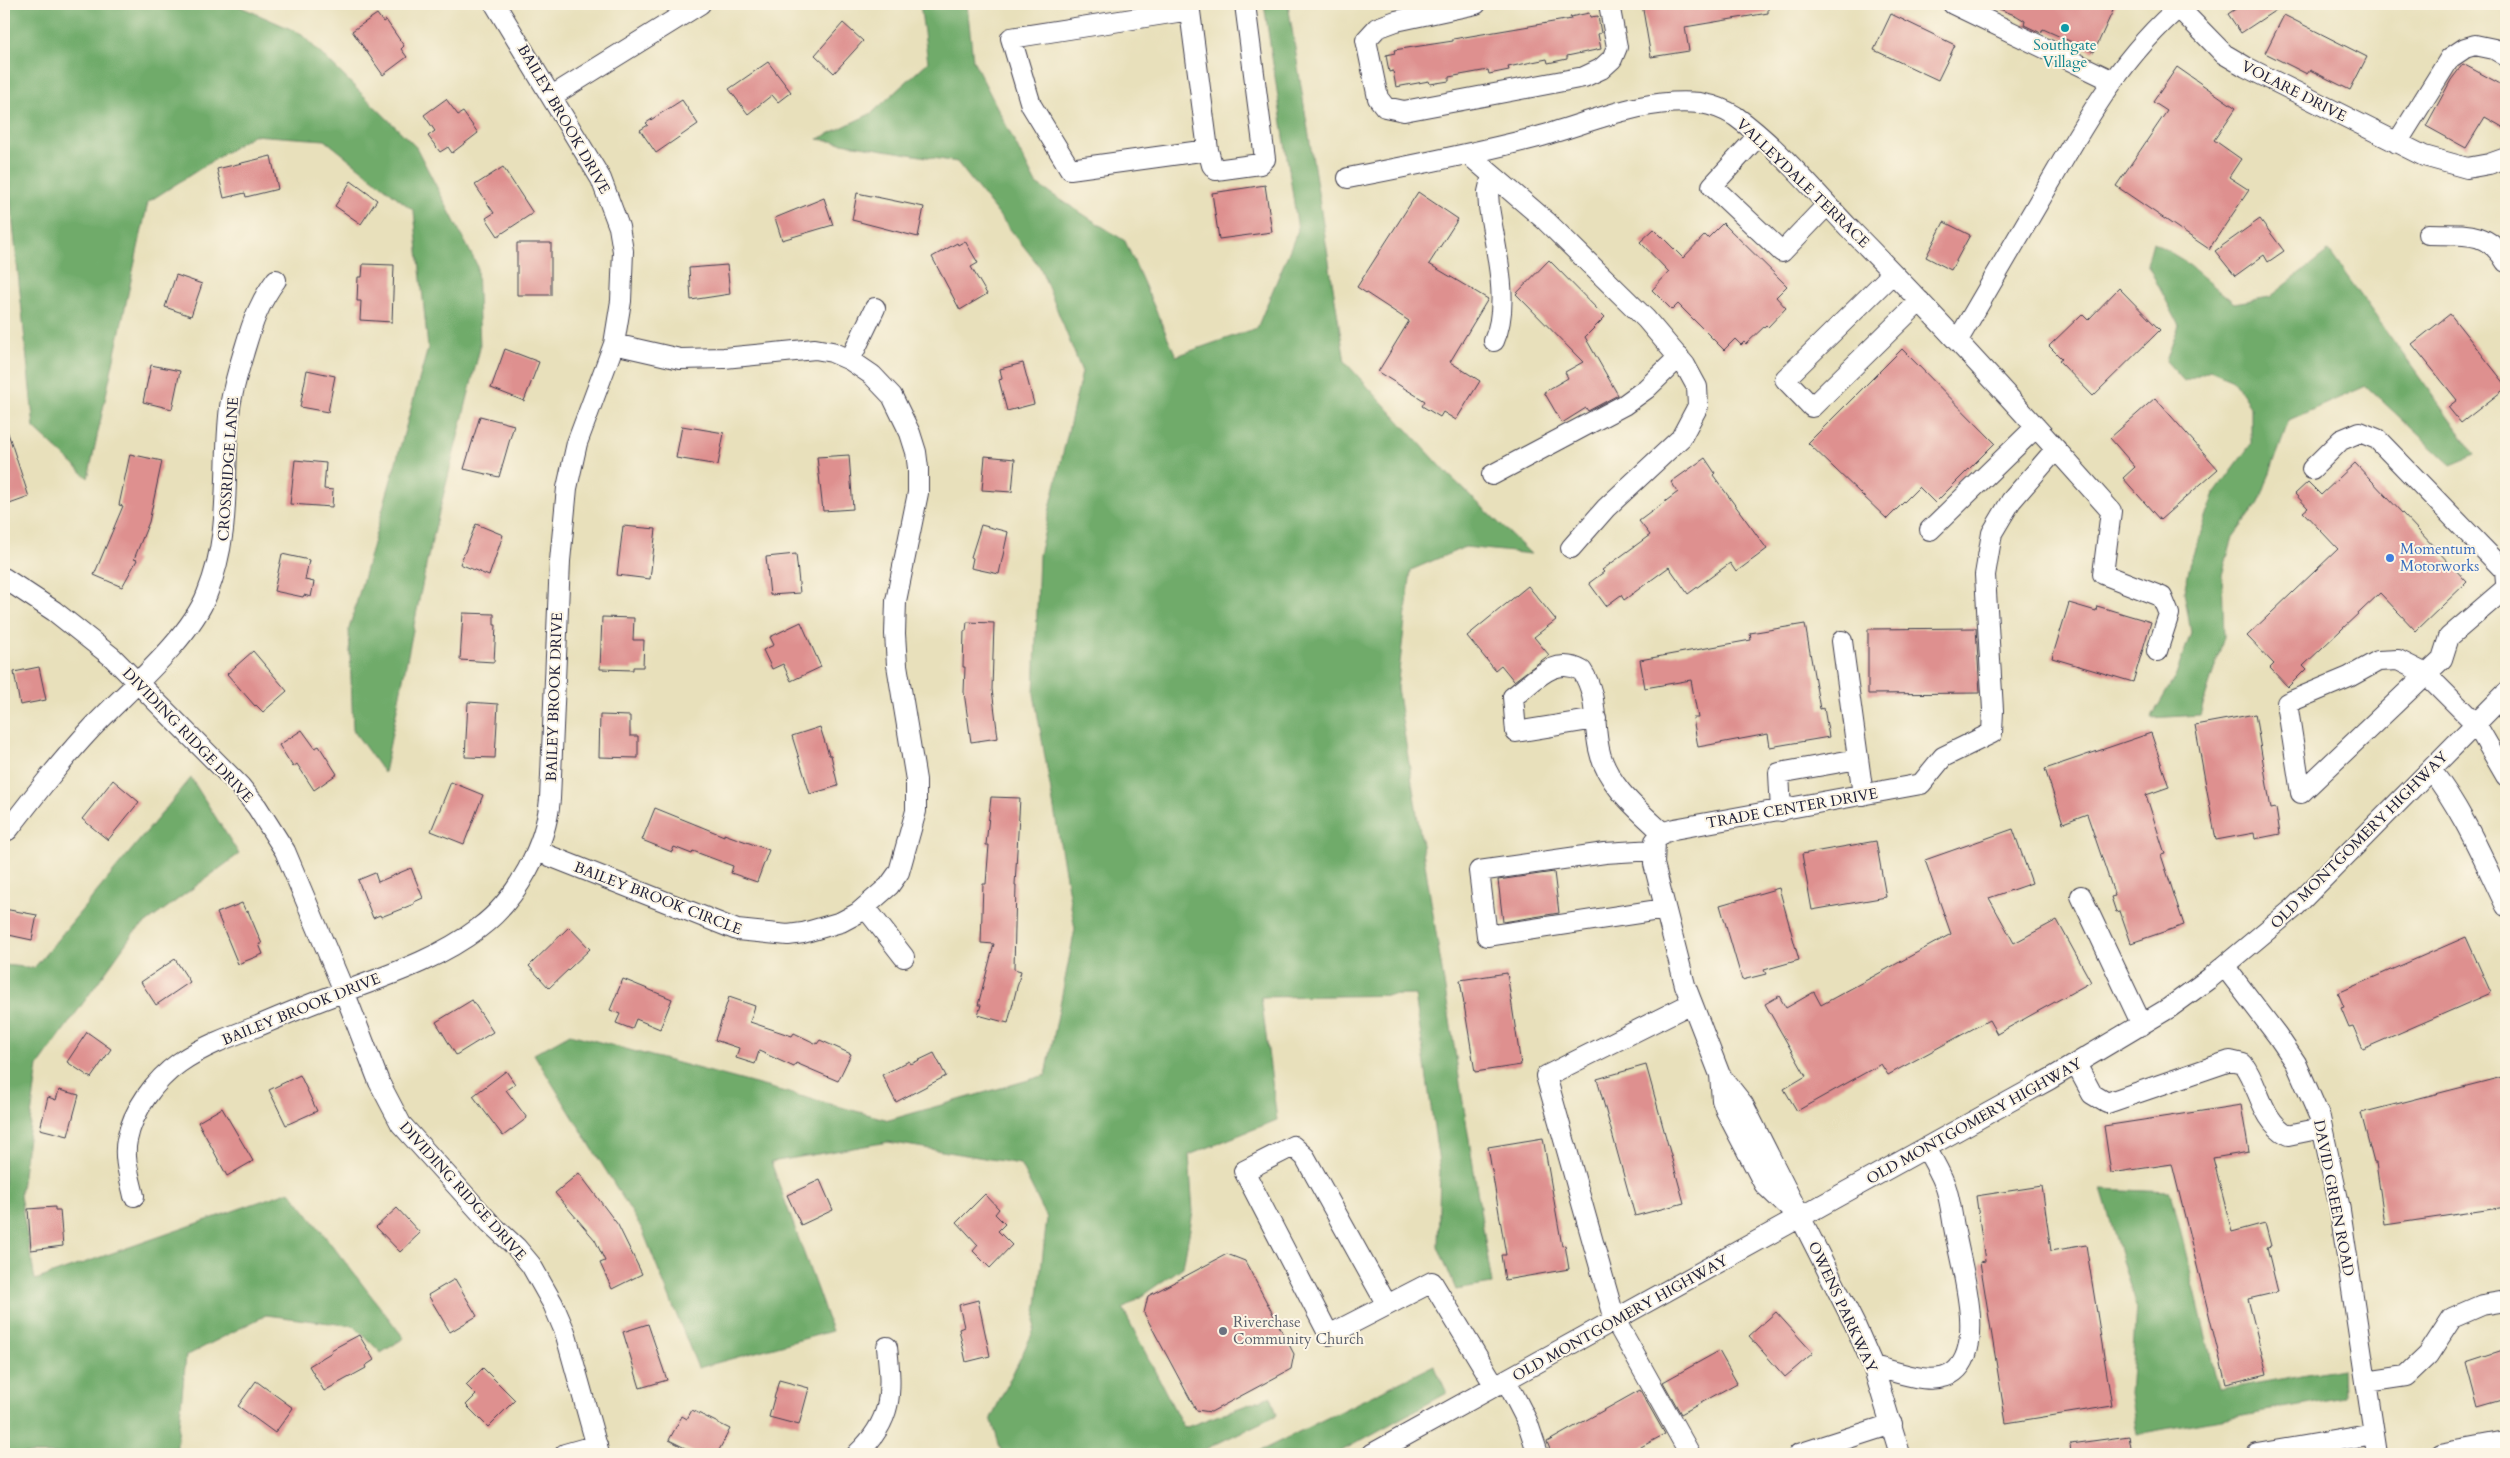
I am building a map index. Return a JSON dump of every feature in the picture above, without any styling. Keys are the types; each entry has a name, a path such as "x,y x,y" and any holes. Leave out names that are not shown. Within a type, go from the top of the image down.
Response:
{"street":[{"name":"BAILEY BROOK DRIVE","path":"134,1196 126,1160 127,1141 134,1118 160,1080 178,1063 200,1050 344,991 416,964 444,950 480,928 507,900 537,851 548,817 560,561 567,488 577,443 614,344 623,274 619,227 601,179 495,4"},
{"path":"552,96 700,4"},
{"path":"1208,150 1070,170 1031,105 1011,38 1189,7 1208,150 1212,165 1216,170 1260,164 1265,159 1246,4"},
{"path":"1476,4 1396,21 1377,28 1366,40 1378,98 1385,107 1404,110 1584,77 1612,59 1617,47 1609,4"},
{"path":"1953,4 2113,81"},
{"path":"1958,340 2082,127 2113,81 2149,34 2181,6"},
{"name":"VOLARE DRIVE","path":"2181,6 2224,54 2246,67 2424,156 2467,168 2489,164 2506,158"},
{"path":"2397,143 2450,58 2465,48 2475,46 2494,49 2506,56"},
{"name":"VALLEYDALE TERRACE","path":"1348,178 1468,155 1538,137 1630,109 1663,103 1699,103 1718,106 1734,115 1758,136 1827,205 1958,340 2111,511 2102,574 2162,598 2169,614 2157,650"},
{"path":"1758,136 1712,186 1782,252 1827,205"},
{"path":"1468,155 1553,228 1646,319 1686,365 1696,387 1698,406 1681,438 1606,508 1571,548"},
{"path":"1492,175 1488,192 1489,207 1502,302 1500,326 1494,341"},
{"path":"2428,234 2475,235 2493,244 2506,262"},
{"path":"1893,273 1785,379 1812,407 1920,301"},
{"name":"CROSSRIDGE LANE","path":"8,830 60,763 187,628 198,612 219,560 224,537 228,435 235,383 253,320 262,299 276,280"},
{"path":"850,360 875,308"},
{"name":"BAILEY BROOK CIRCLE","path":"537,851 719,924 754,933 803,934 841,922 865,907 889,886 899,872 916,811 916,780 897,665 895,634 896,601 918,493 918,468 916,452 910,433 892,396 872,375 850,360 832,352 816,349 724,358 680,359 614,344"},
{"path":"1492,475 1624,405 1646,389 1679,357"},
{"path":"1930,530 2036,427"},
{"path":"2312,469 2341,440 2360,432 2377,439 2505,571 2506,583"},
{"name":"TRADE CENTER DRIVE","path":"1665,909 1487,936 1479,871 1605,853 1658,842 1674,829 1781,812 1921,784 1943,757 1992,733 1993,710 1985,576 1992,533 2011,501 2056,449"},
{"name":"DIVIDING RIDGE DRIVE","path":"4,578 83,632 137,682 240,786 273,830 285,850 344,991 379,1082 400,1124 490,1223 516,1247 542,1282 565,1332 598,1450"},
{"path":"2505,768 2476,724 2426,674 2398,660 2378,661 2349,677 2287,703 2300,793 2418,684 2426,674 2442,658 2449,637 2506,588"},
{"path":"1842,640 1863,795"},
{"name":"OLD MONTGOMERY HIGHWAY","path":"1372,1454 1926,1148 2142,1025 2225,967 2294,908 2506,693"},
{"path":"1596,719 1599,750 1609,775 1658,842 1654,864 1685,985 1692,1003 1546,1076 1615,1320 1690,1454"},
{"path":"1781,812 1779,773 1858,759"},
{"path":"2431,770 2449,793 2464,820 2506,906"},
{"path":"2081,896 2142,1025"},
{"path":"865,907 904,957"},
{"name":"DAVID GREEN ROAD","path":"2225,967 2296,1063 2322,1128 2338,1204 2376,1454"},
{"name":"OWENS PARKWAY","path":"1692,1003 1720,1075 1722,1100 1726,1111 1764,1184 1800,1218 1856,1325 1873,1366 1900,1454"},
{"path":"2076,1064 2092,1094 2107,1103 2230,1062 2243,1064 2251,1074 2265,1112 2276,1129 2288,1135 2322,1128"},
{"path":"1387,1305 1305,1157 1293,1146 1244,1171 1329,1335 1432,1282 1527,1421 1538,1454"},
{"path":"1873,1366 1940,1379 1955,1372 1966,1355 1970,1331 1969,1304 1946,1187 1926,1148"},
{"path":"2366,1382 2406,1376 2428,1355 2452,1318 2482,1305 2506,1301"},
{"path":"857,1454 881,1426 889,1408 891,1380 887,1347"},
{"path":"1799,1454 1892,1424"},
{"path":"2257,1454 2374,1434"},
{"path":"2440,1454 2506,1442"},
{"path":"565,1454 598,1450"}],"green space":[{"path":"4,4 234,4 300,33 416,147 477,265 480,348 427,561 384,773 353,730 349,629 428,348 414,211 325,140 253,135 148,202 88,478 34,428 4,136"},
{"path":"920,4 967,4 973,60 1036,184 1125,241 1176,356 1257,328 1298,230 1264,4 1288,4 1345,362 1448,474 1531,554 1465,547 1411,570 1397,688 1492,1284 1456,1290 1438,1246 1440,1170 1415,995 1261,997 1277,1120 1189,1155 1193,1212 1183,1267 1123,1309 1184,1428 1271,1396 1277,1415 1195,1454 1002,1454 991,1418 1034,1330 1047,1218 1020,1164 888,1142 771,1162 832,1331 698,1368 642,1229 534,1054 570,1034 889,1120 1046,1075 1075,929 1034,694 1039,555 1082,372 1040,267 957,162 818,139 872,113 928,62"},
{"path":"2153,242 2183,260 2234,303 2270,297 2329,251 2475,455 2451,465 2366,386 2289,420 2259,503 2233,537 2222,575 2224,637 2200,715 2151,718 2175,677 2191,633 2184,591 2192,557 2215,493 2251,444 2251,408 2233,380 2210,370 2184,381 2166,361 2179,325 2147,264"},
{"path":"191,778 239,854 134,932 38,1066 20,1196 35,1280 290,1191 404,1338 381,1353 354,1326 266,1315 186,1356 176,1454 4,1454 4,965 34,968"},
{"path":"2101,1189 2171,1192 2219,1390 2342,1368 2343,1397 2137,1434 2130,1394 2136,1307"},
{"path":"1434,1365 1447,1393 1336,1454 1254,1454"}],"building":[{"path":"1642,4 1768,4 1768,13 1685,27 1689,51 1651,57"},
{"name":"Southgate Village","path":"1987,4 2116,4 2094,52 2043,29 2041,33 2024,25 2025,21 2017,16"},
{"path":"2243,4 2285,4 2241,33 2228,14"},
{"path":"1589,13 1590,17 1598,16 1601,33 1598,34 1601,49 1567,56 1567,59 1548,63 1547,59 1508,67 1509,70 1489,74 1488,70 1449,77 1449,81 1430,84 1429,81 1396,87 1393,71 1389,72 1386,55 1395,53 1394,50 1571,19 1570,17"},
{"path":"377,14 383,22 386,20 404,46 401,49 407,57 383,75 352,31"},
{"path":"1891,14 1955,45 1938,80 1874,50"},
{"path":"2284,15 2367,57 2350,90 2310,70 2307,74 2265,53"},
{"path":"843,23 863,41 834,73 815,55"},
{"path":"768,62 791,92 778,102 772,95 748,114 729,89"},
{"path":"2463,64 2506,87 2506,129 2485,117 2466,148 2426,126 2451,80"},
{"path":"2177,67 2236,108 2214,140 2241,159 2229,177 2249,190 2209,249 2116,186 2167,111 2153,102"},
{"path":"446,99 458,115 463,112 478,133 452,153 448,147 440,152 428,136 435,131 424,115"},
{"path":"682,100 698,124 656,153 640,130 648,125 646,123"},
{"path":"271,156 278,189 246,197 245,193 224,198 217,169"},
{"path":"503,167 533,213 498,236 486,218 494,213 475,185"},
{"path":"351,181 377,200 361,224 335,206"},
{"path":"1265,185 1272,232 1219,239 1212,193"},
{"path":"1418,192 1458,219 1429,264 1488,299 1450,362 1480,381 1456,420 1443,412 1440,417 1422,406 1425,401 1378,372 1409,321 1357,287"},
{"path":"857,193 924,207 918,237 852,220"},
{"path":"824,198 833,225 782,240 775,218"},
{"path":"2260,219 2284,251 2268,262 2264,255 2235,276 2215,251"},
{"path":"1944,222 1970,235 1951,270 1926,257"},
{"path":"1723,223 1787,286 1776,297 1786,308 1768,327 1766,325 1746,344 1744,342 1741,345 1735,339 1724,350 1678,304 1672,310 1652,290 1669,272 1640,242 1654,229 1683,258 1705,235 1708,238"},
{"path":"965,241 978,263 971,267 987,294 960,310 932,257 957,243 958,245"},
{"path":"517,243 551,243 551,295 517,295"},
{"path":"1549,260 1605,317 1585,337 1618,395 1588,411 1586,408 1562,423 1544,392 1568,378 1565,372 1583,362 1516,294"},
{"path":"363,264 394,265 392,322 360,320 361,301 357,301 358,277 362,277"},
{"path":"727,265 730,294 691,300 689,268"},
{"path":"176,275 202,284 191,316 165,307"},
{"path":"2119,288 2160,330 2093,396 2059,361 2062,359 2049,346 2082,314 2088,320"},
{"path":"2450,314 2506,385 2506,388 2461,423 2448,407 2457,400 2412,344"},
{"path":"505,349 539,362 524,401 491,388"},
{"path":"1902,349 1995,443 1935,503 1919,487 1887,519 1808,443"},
{"path":"1023,363 1034,404 1007,411 999,380 1002,379 1000,369"},
{"path":"151,365 180,371 172,409 143,402"},
{"path":"307,370 335,376 328,412 300,407"},
{"path":"2155,398 2218,469 2160,520 2123,478 2135,467 2110,438"},
{"path":"480,416 514,425 499,477 464,469"},
{"path":"682,426 724,433 718,465 676,458"},
{"path":"7,430 29,497 4,506 4,431"},
{"path":"130,454 162,461 149,522 134,559 137,560 122,587 94,575 123,506 119,505"},
{"path":"849,455 853,509 823,511 817,457"},
{"path":"985,456 1015,459 1012,492 982,490"},
{"path":"1705,458 1715,473 1713,475 1767,549 1736,572 1730,563 1688,594 1669,567 1624,600 1621,595 1606,606 1589,583 1604,572 1602,570 1650,535 1639,521 1678,492 1671,482"},
{"path":"295,460 326,463 324,489 333,490 332,507 290,504"},
{"path":"2355,463 2467,582 2416,631 2380,593 2303,666 2306,669 2288,687 2270,668 2274,664 2247,636 2338,549 2303,512 2308,508 2295,494 2308,482 2321,495"},
{"path":"476,524 503,535 489,576 460,564"},
{"path":"981,525 1008,532 999,574 971,568 973,558 971,557"},
{"path":"623,526 656,529 650,579 617,575"},
{"path":"282,554 309,560 305,580 314,582 311,597 274,591"},
{"path":"796,554 800,593 770,595 766,557"},
{"path":"1528,586 1556,620 1534,637 1549,655 1514,681 1501,665 1495,670 1467,636"},
{"path":"2069,603 2096,611 2097,606 2151,622 2133,682 2052,658"},
{"path":"463,613 494,614 494,625 496,625 494,662 460,660"},
{"path":"602,617 634,618 633,640 644,640 643,667 633,667 633,670 600,669"},
{"path":"801,622 821,667 791,681 783,664 772,669 763,650 774,645 770,637"},
{"path":"967,622 994,623 992,689 998,738 971,742 964,692 965,667 963,667 964,631 966,631"},
{"path":"1805,624 1820,709 1824,708 1829,737 1770,747 1768,734 1698,747 1693,718 1698,718 1691,680 1645,688 1640,660 1751,640 1750,633"},
{"path":"1976,628 1980,693 1868,694 1868,629"},
{"path":"253,651 287,691 263,712 255,706 227,674"},
{"path":"39,667 46,700 20,705 14,672"},
{"path":"468,702 498,704 495,758 465,757"},
{"path":"2255,714 2271,809 2276,808 2280,834 2255,839 2254,833 2216,840 2195,725"},
{"path":"600,715 630,716 630,736 638,736 638,758 599,757"},
{"path":"820,727 829,755 831,755 838,786 810,794 792,736"},
{"path":"302,730 315,748 319,746 337,774 314,790 297,764 293,767 279,745"},
{"path":"2151,733 2169,787 2146,795 2165,854 2161,855 2184,925 2131,943 2120,911 2116,912 2111,897 2115,896 2087,814 2063,823 2045,769"},
{"path":"113,780 139,802 108,840 82,819"},
{"path":"451,782 483,795 464,844 431,831"},
{"path":"991,797 1020,798 1015,885 1014,969 1021,971 1008,1023 978,1015 981,1005 978,1005 994,944 981,943 983,884 986,884 989,845 986,845"},
{"path":"655,808 724,836 724,834 769,850 757,882 731,873 733,866 693,851 692,854 674,847 672,852 642,840"},
{"path":"2013,829 2032,883 1989,898 2014,943 2057,920 2091,982 1997,1034 1989,1020 1888,1075 1881,1064 1797,1111 1784,1089 1806,1076 1765,1004 1779,996 1786,1008 1814,992 1821,1005 1951,934 1925,860"},
{"path":"1876,841 1886,897 1812,910 1802,854"},
{"path":"411,868 423,898 414,902 414,904 381,917 380,915 373,918 358,880 375,873 378,882"},
{"path":"1554,872 1559,913 1503,922 1498,880"},
{"path":"1779,888 1799,960 1764,970 1766,974 1742,980 1720,905"},
{"path":"242,903 246,912 248,911 262,944 259,944 263,954 238,964 217,913"},
{"path":"4,909 37,915 32,940 4,934"},
{"path":"569,927 590,949 549,988 529,966"},
{"path":"2466,937 2491,993 2363,1049 2353,1026 2349,1027 2341,1008 2344,1007 2338,993"},
{"path":"175,959 190,982 156,1005 141,982"},
{"path":"1507,973 1521,1065 1475,1072 1460,980"},
{"path":"623,979 672,999 660,1029 636,1019 632,1029 616,1023 620,1014 610,1010"},
{"path":"729,997 755,1006 750,1022 792,1036 794,1033 817,1044 820,1040 851,1054 838,1081 796,1063 794,1067 759,1051 755,1064 736,1058 739,1048 715,1040"},
{"path":"472,1000 493,1032 456,1055 436,1022"},
{"path":"87,1032 111,1049 91,1078 67,1062"},
{"path":"934,1053 946,1076 896,1102 882,1075 909,1061 911,1064"},
{"path":"1646,1065 1684,1203 1635,1216 1597,1079"},
{"path":"506,1071 515,1084 506,1090 527,1118 503,1136 473,1096"},
{"path":"300,1075 317,1111 286,1125 269,1090"},
{"path":"2506,1076 2506,1207 2385,1225 2376,1163 2374,1163 2361,1113"},
{"path":"59,1090 79,1095 68,1136 40,1129 48,1097 56,1100"},
{"path":"2241,1105 2249,1152 2213,1158 2232,1232 2265,1223 2271,1246 2267,1247 2278,1292 2248,1299 2267,1374 2226,1384 2172,1164 2111,1173 2104,1126"},
{"path":"222,1108 253,1161 227,1176 198,1122"},
{"path":"1543,1138 1562,1246 1565,1245 1569,1269 1505,1280 1501,1255 1506,1255 1488,1147"},
{"path":"579,1173 618,1225 642,1274 612,1289 600,1263 605,1261 595,1240 555,1193"},
{"path":"820,1180 833,1210 801,1225 787,1195"},
{"path":"2042,1186 2051,1251 2086,1245 2112,1406 2006,1423 1980,1262 1985,1261 1976,1196"},
{"path":"985,1194 999,1209 995,1214 1005,1224 998,1231 1012,1245 990,1268 973,1251 978,1245 957,1222"},
{"path":"55,1207 55,1210 60,1210 63,1246 31,1250 28,1209"},
{"path":"397,1208 420,1233 400,1252 376,1227"},
{"path":"1227,1254 1245,1261 1294,1354 1291,1369 1211,1412 1196,1410 1144,1313 1148,1296"},
{"path":"455,1279 477,1316 450,1332 428,1295"},
{"path":"978,1300 990,1356 966,1362 959,1329 964,1327 959,1305"},
{"path":"1776,1312 1813,1353 1785,1377 1749,1336"},
{"path":"648,1324 667,1380 640,1388 623,1332"},
{"path":"359,1335 374,1360 365,1366 366,1368 324,1391 309,1366 332,1352 331,1350"},
{"path":"2506,1349 2506,1399 2478,1407 2466,1362"},
{"path":"1719,1351 1737,1383 1681,1414 1663,1382"},
{"path":"483,1368 515,1400 488,1427 466,1405 476,1395 466,1385"},
{"path":"779,1380 809,1388 799,1425 769,1417"},
{"path":"256,1381 293,1408 275,1433 238,1406"},
{"path":"1640,1390 1665,1434 1628,1454 1552,1454 1547,1442"},
{"path":"692,1410 730,1429 717,1454 697,1454 669,1440 682,1416 687,1419"},
{"path":"2129,1436 2132,1454 2071,1454 2070,1444"}],"place":[{"name":"Southgate Village","path":"2065,28"},
{"name":"Momentum Motorworks","path":"2390,558"},
{"name":"Riverchase Community Church","path":"1223,1331"}]}
